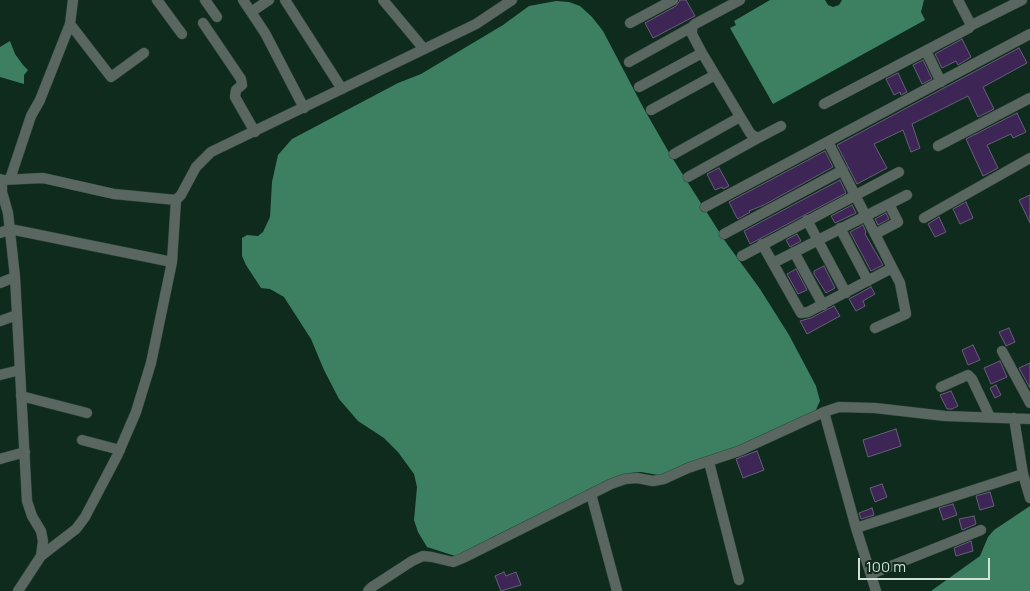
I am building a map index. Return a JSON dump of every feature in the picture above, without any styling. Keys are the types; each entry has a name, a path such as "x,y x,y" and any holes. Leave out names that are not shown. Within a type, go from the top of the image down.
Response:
{"street":[{"path":"41,556 43,541 41,531 32,516 27,501 15,277 10,229 2,192 4,180 40,100 70,24 73,0"},
{"path":"156,0 182,34"},
{"path":"205,0 217,17"},
{"path":"243,0 265,34 304,108"},
{"path":"251,12 269,0"},
{"path":"285,0 342,89"},
{"path":"382,0 424,49"},
{"path":"18,591 41,556 76,530 85,517 120,450 136,412 151,363 172,262 176,200 181,195 196,167 211,152 476,24 512,0"},
{"path":"630,23 673,0"},
{"path":"629,62 740,0"},
{"path":"958,0 970,26"},
{"path":"824,104 1022,0"},
{"path":"204,23 241,79 242,85 236,90 235,97 255,132"},
{"path":"70,24 111,76 144,52"},
{"path":"692,27 694,41 740,117 750,133 755,137 760,137"},
{"path":"705,207 1030,34"},
{"path":"926,51 940,82"},
{"path":"639,87 702,53"},
{"path":"651,110 715,75"},
{"path":"938,146 1030,98"},
{"path":"674,154 740,117"},
{"path":"688,177 781,126"},
{"path":"828,142 900,283 907,312 904,316 875,328"},
{"path":"924,218 1030,158"},
{"path":"724,234 843,170"},
{"path":"742,256 899,172"},
{"path":"4,180 43,178 114,194 176,200"},
{"path":"773,263 840,228 908,196"},
{"path":"875,234 898,222 889,204"},
{"path":"808,220 846,293"},
{"path":"840,228 868,281"},
{"path":"0,233 10,229 172,262"},
{"path":"762,244 801,313 805,314 892,268"},
{"path":"794,252 823,305"},
{"path":"0,283 15,277"},
{"path":"0,321 17,315"},
{"path":"1002,351 1030,403"},
{"path":"0,375 20,370"},
{"path":"941,387 968,375 972,379 990,417"},
{"path":"21,396 87,413"},
{"path":"368,591 372,586 412,560 423,556 453,562 624,479 664,479 688,468 762,442 824,412 839,407 858,407 945,416 1030,419"},
{"path":"824,412 856,528 876,591"},
{"path":"1014,418 1023,474 1030,498"},
{"path":"82,440 120,450"},
{"path":"0,459 25,452"},
{"path":"709,462 739,580"},
{"path":"856,528 1023,474"},
{"path":"591,494 617,591"},
{"path":"870,574 980,530"}],"shaded area":[{"path":"770,0 825,0 828,5 833,7 839,5 842,0 924,0 921,12 925,20 773,104 730,28 736,25 734,21"},
{"path":"556,1 569,2 580,6 603,31 671,156 725,241 760,289 789,335 816,386 820,401 815,412 747,444 667,474 630,473 585,492 491,538 465,554 455,556 427,547 418,532 414,520 417,487 414,474 398,452 384,438 358,421 339,399 311,339 284,297 270,289 261,288 246,265 242,256 242,238 247,235 258,236 263,232 270,217 272,182 278,155 292,139 398,83 421,74 503,25 529,6"},
{"path":"10,41 15,54 28,70 24,75 24,84 0,77 0,47"},
{"path":"1030,506 1030,591 931,591 980,556 988,537 994,530"}],"building":[{"path":"680,0 686,0 695,16 653,38 645,23 676,6"},
{"path":"962,39 971,57 958,65 956,61 942,68 935,54"},
{"path":"1019,48 1027,63 983,87 994,109 978,117 968,96 912,124 920,148 911,152 903,130 874,144 887,168 857,184 837,145"},
{"path":"923,60 932,79 922,84 913,65"},
{"path":"898,73 907,92 901,95 900,92 894,95 886,79"},
{"path":"1017,113 1026,132 1013,138 1011,134 987,145 998,168 983,176 966,139"},
{"path":"825,151 833,167 737,218 729,202"},
{"path":"719,168 729,186 715,190 707,174"},
{"path":"840,180 846,193 750,244 744,231"},
{"path":"1030,195 1030,223 1019,200"},
{"path":"966,202 973,218 960,224 953,209"},
{"path":"852,205 856,213 835,223 831,216"},
{"path":"886,213 889,219 878,225 875,219"},
{"path":"939,217 946,232 935,237 928,224"},
{"path":"863,225 865,234 883,265 871,271 850,232"},
{"path":"797,234 801,241 790,247 786,240"},
{"path":"824,266 835,288 826,293 814,274 814,271"},
{"path":"796,269 807,290 798,294 787,274"},
{"path":"871,287 875,294 863,301 865,306 856,311 849,299"},
{"path":"834,306 840,316 807,334 800,321 811,318"},
{"path":"1009,328 1015,342 1006,346 999,332"},
{"path":"973,345 980,360 968,365 962,350"},
{"path":"1000,361 1007,377 991,384 984,368"},
{"path":"1030,363 1030,388 1019,368"},
{"path":"996,385 1001,395 995,398 990,388"},
{"path":"951,391 958,406 947,409 940,395"},
{"path":"896,429 901,446 868,457 863,440"},
{"path":"757,451 764,470 743,478 736,459"},
{"path":"882,484 887,497 875,502 870,488"},
{"path":"990,492 994,506 980,510 976,496"},
{"path":"953,504 957,515 943,520 939,508"},
{"path":"872,508 874,515 861,519 859,513"},
{"path":"974,516 976,524 962,530 959,519"},
{"path":"971,541 973,551 956,556 954,548"},
{"path":"504,572 506,576 516,572 521,585 501,591 495,576"}]}
